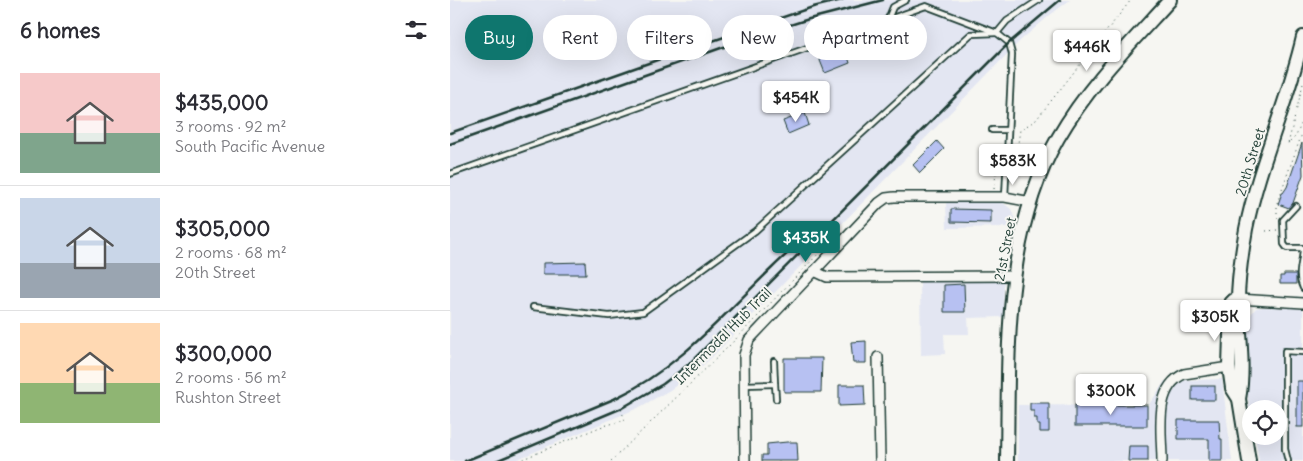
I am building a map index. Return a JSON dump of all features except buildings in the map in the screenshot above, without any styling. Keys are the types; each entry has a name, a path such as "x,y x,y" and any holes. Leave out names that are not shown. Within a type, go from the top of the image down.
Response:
{"main road":[{"name":"21st Street","path":"1007,461 1010,308 1020,239 1042,170 1075,111 1110,66 1170,0"},
{"name":"20th Street","path":"1238,399 1242,384 1238,299 1240,271 1247,228 1303,37"},
{"name":"20th Street","path":"1238,299 1231,303 1229,367 1232,388 1238,399 1249,461"}],"street":[{"path":"745,461 744,355 749,340 879,204 886,198 894,196 1005,197 1031,202"},
{"path":"814,272 827,277 1014,276"},
{"path":"1238,299 1303,304"},
{"path":"878,357 880,461"},
{"path":"1162,461 1162,408 1169,386 1184,374 1229,367"}],"lane":[{"path":"890,15 893,7 906,0"},
{"path":"533,307 609,316 643,312 754,230 971,34 997,33 1007,21 1039,0"},
{"path":"900,15 926,6 997,33 1009,43 1012,54 1005,197"},
{"path":"450,174 804,49"},
{"path":"992,130 1008,130"},
{"path":"1296,206 1284,220 1284,244 1287,248 1302,248 1303,261 1299,268 1300,281 1303,288"},
{"path":"1288,461 1285,449 1285,352 1303,352"},
{"path":"774,361 776,399"},
{"path":"744,385 775,384"}],"path":[{"path":"1014,170 1020,130 1036,120 1130,0"},
{"path":"1303,84 1288,144 1296,136 1303,120"},
{"path":"1277,221 1276,203 1303,131"},
{"path":"992,197 996,173 1002,170"},
{"path":"1266,231 1277,231"},
{"name":"Intermodal Hub Trail","path":"611,461 728,347 831,241"},
{"path":"518,461 600,427 625,420 620,407"}],"shaded area":[{"path":"450,0 1070,0 1021,40 699,369 670,390 638,408 513,461 450,461"},
{"path":"1002,202 1011,209 1015,220 1013,227 947,228 946,203"},
{"path":"1004,280 1003,317 968,318 969,334 944,334 945,354 921,355 920,281"},
{"path":"1256,308 1303,308 1303,461 1259,461 1256,445 1287,445 1287,400 1248,400 1246,320"},
{"path":"1222,379 1232,461 1018,461 1018,405 1148,406 1165,381"}],"railway":[{"path":"450,133 680,52 813,7 842,0"},
{"path":"450,144 752,37 809,19 883,0"},
{"path":"496,461 622,408 663,384 689,364 1009,43 1060,0"},
{"path":"465,461 614,399 659,372 717,323 778,262 820,225"}]}
